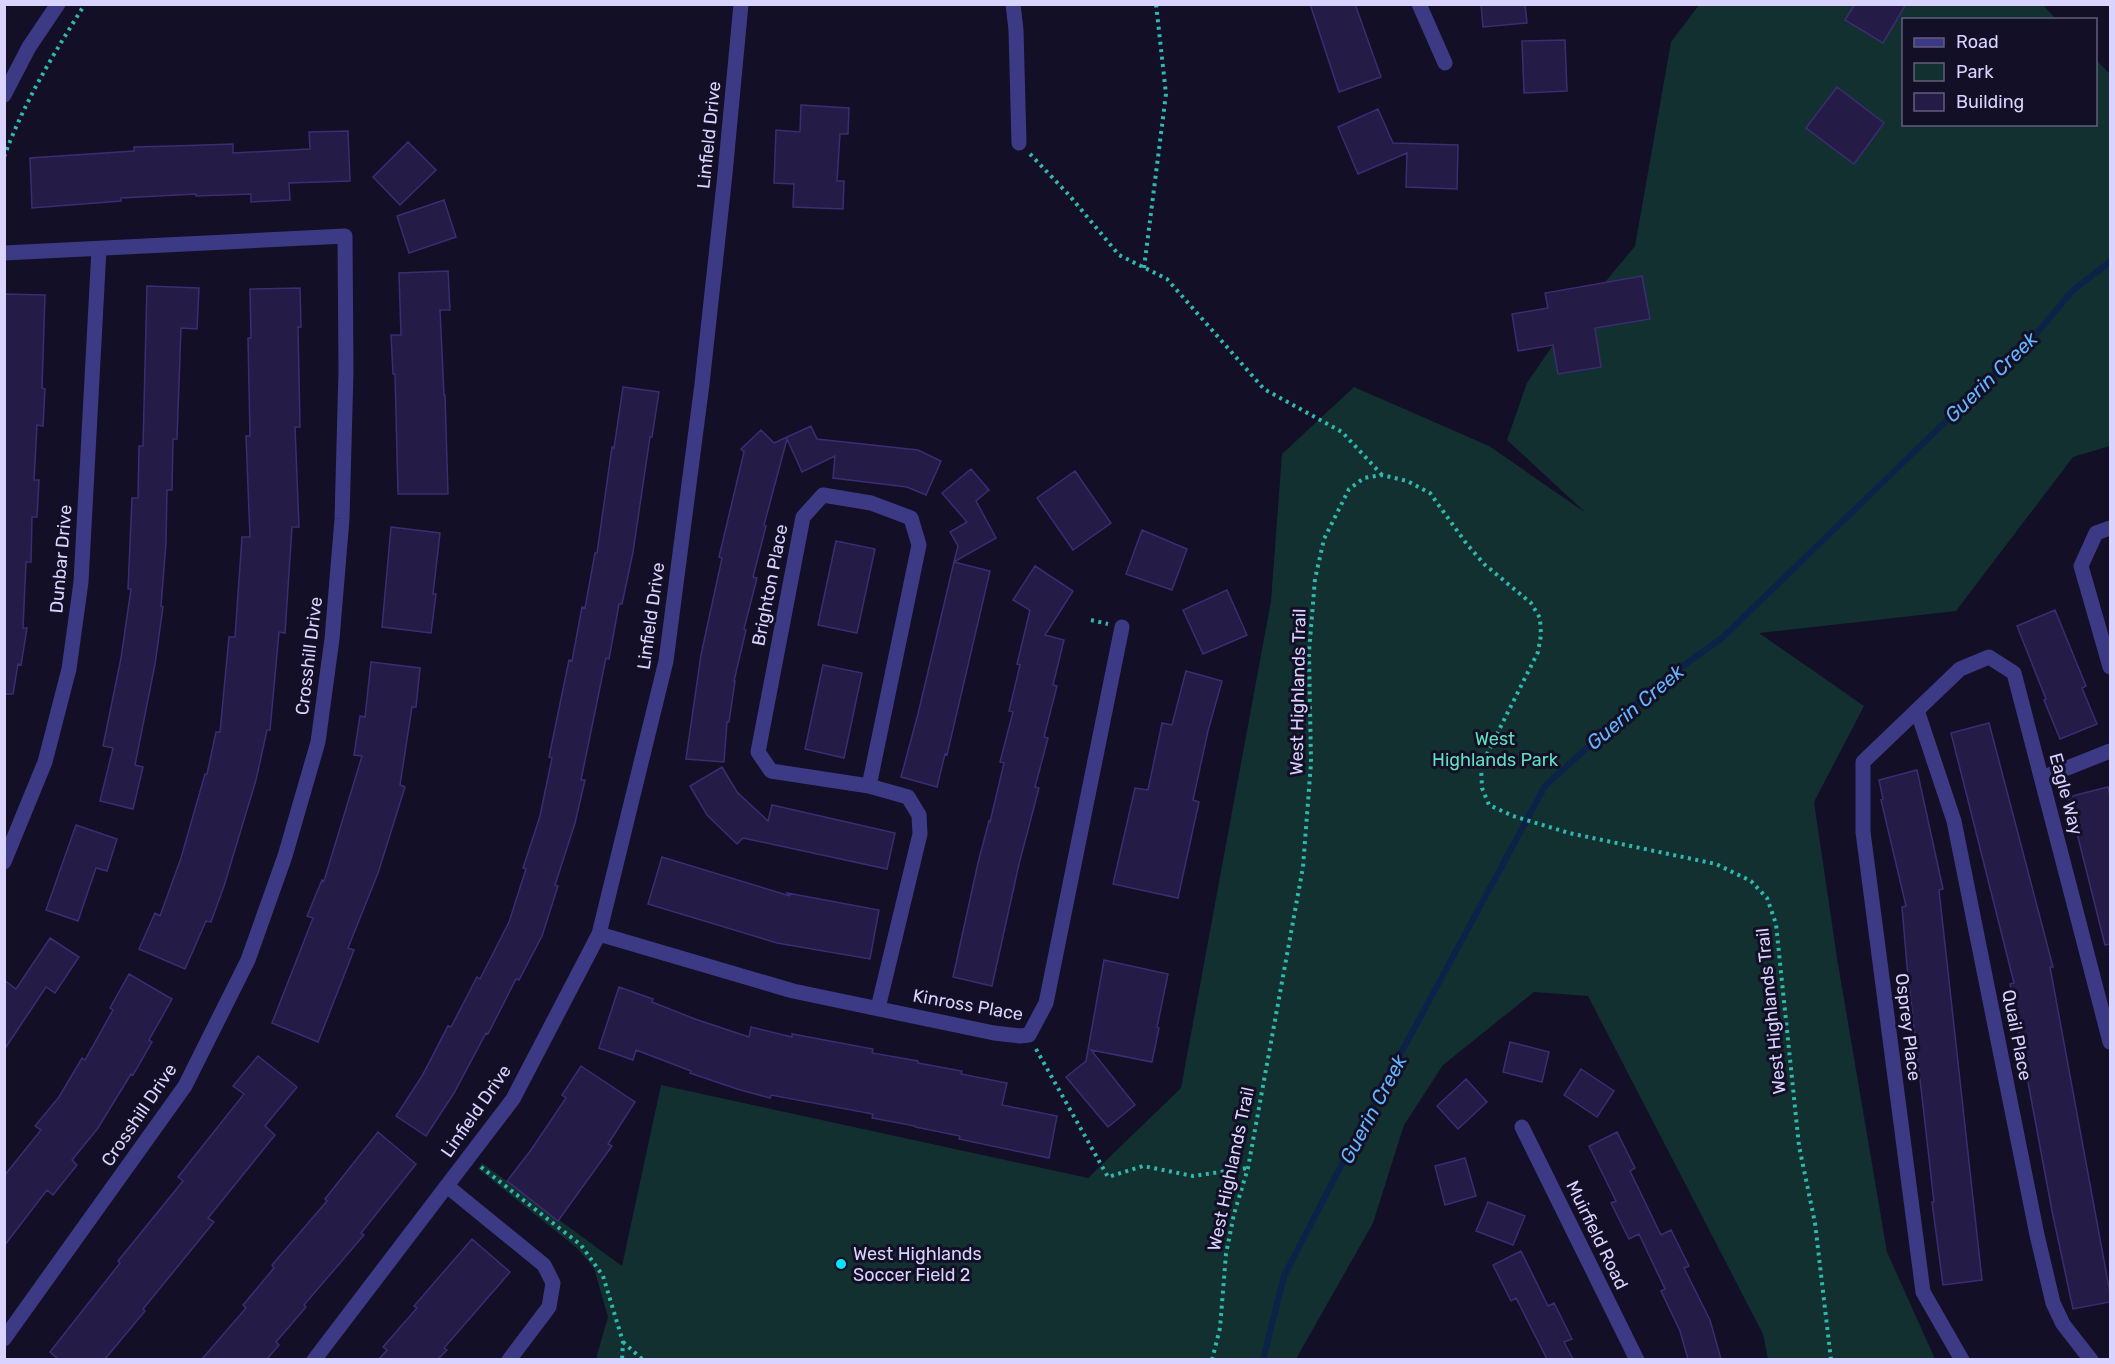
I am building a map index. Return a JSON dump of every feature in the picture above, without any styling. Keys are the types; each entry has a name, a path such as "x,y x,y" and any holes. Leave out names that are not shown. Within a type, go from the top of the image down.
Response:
{"street":[{"path":"4,95 29,47 58,4"},
{"name":"Linfield Drive","path":"314,1359 513,1099 599,934 666,661 702,384 741,4"},
{"path":"1013,4 1016,30 1019,143"},
{"path":"1419,4 1445,63"},
{"name":"Crosshill Drive","path":"4,253 345,236 346,371 342,519 332,639 318,742 285,856 248,960 185,1086 4,1339"},
{"name":"Dunbar Drive","path":"4,862 45,762 69,669 81,582 99,249"},
{"name":"Brighton Place","path":"869,786 919,545 911,518 872,503 823,495 803,517 758,753 771,771 869,786 908,798 919,815 920,834 878,1008"},
{"path":"2110,528 2096,533 2081,566 2110,667"},
{"name":"Kinross Place","path":"599,934 793,991 993,1033 1029,1035 1046,1003 1122,627"},
{"name":"Eagle Way","path":"1917,710 1960,669 1989,657 2014,673 2110,1042"},
{"name":"Osprey Place","path":"1917,710 1863,762 1863,832 1923,1292 1962,1359"},
{"name":"Quail Place","path":"1917,710 1954,820 2037,1235 2053,1303 2063,1324 2091,1359"},
{"path":"2042,778 2110,751"},
{"name":"Muirfield Road","path":"1522,1127 1637,1359"},
{"name":"Linfield Drive","path":"447,1186 544,1265 553,1283 549,1307 509,1359"}],"path":[{"path":"4,157 14,131 48,63 85,4"},
{"path":"1144,268 1166,94 1156,4"},
{"path":"1019,143 1069,195 1119,255 1167,279 1264,389 1342,432 1382,475"},
{"name":"West Highlands Trail","path":"1212,1359 1220,1328 1226,1254 1234,1214 1248,1168 1303,867 1311,763 1309,652 1315,579 1324,539 1349,489 1364,478 1382,475 1407,481 1430,493 1478,557 1531,603 1540,618 1541,635 1538,652 1480,766 1482,788 1489,805 1513,816 1569,833 1716,864 1751,881 1767,898 1776,924 1799,1146 1815,1223 1831,1359"},
{"path":"1029,1035 1108,1177 1143,1166 1193,1176 1248,1168"},
{"path":"469,1157 581,1245 603,1276 622,1342 622,1359"},
{"path":"622,1342 643,1359"}],"green space":[{"name":"West Highlands Park","path":"2042,4 2055,18 1902,18 1902,126 2097,126 2097,61 2110,72 2110,446 2073,457 1956,611 1759,633 1864,706 1814,802 1837,958 1887,1252 1935,1359 1768,1359 1763,1334 1588,996 1534,992 1443,1065 1404,1125 1373,1223 1296,1359 597,1359 608,1317 594,1268 577,1248 478,1169 482,1163 622,1266 661,1085 1088,1178 1181,1088 1271,601 1282,454 1354,387 1489,446 1586,513 1507,440 1527,383 1553,345 1635,246 1671,42 1699,5"}],"building":[{"path":"1310,4 1355,4 1381,77 1339,92"},
{"path":"1481,4 1525,4 1527,23 1483,27"},
{"path":"1855,4 1906,4 1883,43 1845,20"},
{"path":"1565,40 1567,91 1524,93 1522,41"},
{"path":"1837,87 1884,123 1854,164 1806,128"},
{"path":"801,105 849,108 848,134 840,134 837,181 844,181 843,209 793,207 794,184 774,183 776,130 800,132"},
{"path":"1378,109 1393,143 1458,145 1457,189 1406,187 1407,153 1358,174 1338,127"},
{"path":"348,131 350,181 289,183 290,200 251,202 251,194 196,196 196,194 121,198 121,201 32,208 30,158 134,151 134,147 233,144 233,153 310,149 309,132"},
{"path":"408,142 436,170 400,205 373,177"},
{"path":"444,200 456,237 409,253 397,216"},
{"path":"448,271 450,310 440,310 448,494 398,494 395,374 393,374 391,335 401,335 399,273"},
{"path":"1642,276 1650,319 1595,328 1601,367 1558,374 1553,345 1518,351 1512,314 1548,308 1545,293"},
{"path":"147,286 199,288 197,329 181,328 177,439 173,439 172,490 167,490 161,606 163,607 155,664 135,765 143,767 133,809 100,801 113,748 103,746 121,658 131,589 128,589 132,498 138,498 139,446 143,446"},
{"path":"300,288 301,327 298,327 300,427 295,427 299,527 292,527 285,633 279,632 270,730 267,730 256,780 224,886 211,922 206,921 185,969 139,949 155,913 160,916 181,858 205,774 207,774 216,732 220,732 229,637 235,637 242,537 250,537 246,436 250,436 248,338 251,338 250,289"},
{"path":"4,294 45,295 43,426 37,425 34,480 39,480 37,517 32,517 31,562 26,562 23,628 27,628 21,665 18,664 13,694 4,694"},
{"path":"623,387 659,392 633,552 622,604 619,604 609,659 606,658 581,780 585,780 575,823 555,885 558,886 542,936 454,1093 426,1136 396,1116 422,1076 448,1026 451,1027 477,977 480,979 509,922 526,869 523,868 540,816 552,758 549,757 569,660 572,661 582,607 585,608 595,553 597,553"},
{"path":"811,426 817,439 918,450 941,461 926,495 907,487 833,478 835,456 802,472 787,439 753,577 757,578 734,681 729,722 727,722 724,762 686,759 701,655 722,558 719,557 744,452 741,449 761,430 774,443"},
{"path":"971,469 989,490 976,501 996,538 954,562 958,546 950,532 967,522 942,493"},
{"path":"1075,471 1111,523 1073,550 1037,498"},
{"path":"391,527 440,533 431,633 382,627"},
{"path":"1142,530 1187,549 1172,590 1126,574"},
{"path":"836,541 875,549 857,633 818,625"},
{"path":"954,562 990,571 947,755 945,754 937,787 901,777"},
{"path":"1035,566 1073,591 1045,635 1064,640 1053,685 1057,686 1044,737 1048,738 1035,787 1039,788 1019,864 992,986 953,977 978,863 1004,763 1000,762 1013,712 1009,711 1030,610 1013,600"},
{"path":"1227,590 1247,635 1203,654 1183,610"},
{"path":"2055,610 2086,686 2082,688 2097,724 2060,739 2017,626"},
{"path":"371,662 420,668 416,707 412,707 400,785 405,787 378,873 348,948 354,950 318,1042 272,1023 313,918 307,916 322,880 324,881 362,756 354,755 360,716 365,717"},
{"path":"823,665 862,673 844,758 805,749"},
{"path":"1186,671 1222,681 1193,800 1199,802 1178,898 1113,884 1135,788 1148,790 1162,723 1172,725"},
{"path":"1989,723 2053,967 2050,967 2110,1293 2110,1302 2073,1309 2017,1023 2010,984 2014,983 1951,733"},
{"path":"722,767 737,792 768,821 772,805 895,833 887,869 743,838 737,844 707,815 690,786"},
{"path":"1917,770 1943,889 1939,890 1982,1280 1943,1285 1907,966 1902,907 1906,906 1881,800 1883,799 1879,780"},
{"path":"2108,787 2110,796 2110,944 2105,945 2068,797"},
{"path":"76,825 117,839 107,871 96,868 78,921 46,910"},
{"path":"662,857 790,896 787,893 879,910 870,959 777,943 648,904"},
{"path":"50,938 79,957 55,993 46,987 4,1050 4,980 16,989"},
{"path":"1104,960 1168,974 1152,1062 1091,1050 1135,1105 1108,1127 1066,1077 1086,1061"},
{"path":"129,974 172,999 149,1040 152,1042 133,1075 131,1074 98,1128 72,1160 77,1165 53,1195 47,1190 4,1246 4,1176 41,1130 35,1126 59,1097 82,1058 85,1060 113,1010 110,1008"},
{"path":"619,987 653,999 652,1002 695,1019 749,1037 751,1027 792,1037 792,1034 873,1049 872,1053 918,1061 918,1063 962,1071 961,1074 1007,1083 1002,1105 1057,1116 1049,1158 959,1139 960,1136 872,1118 873,1114 771,1095 770,1098 690,1073 691,1071 636,1050 633,1060 599,1048"},
{"path":"1510,1042 1549,1052 1542,1082 1503,1072"},
{"path":"258,1056 297,1087 265,1126 275,1135 208,1218 214,1222 105,1359 58,1359 50,1352 120,1263 118,1261 183,1181 178,1177 244,1094 233,1086"},
{"path":"581,1066 635,1102 608,1144 612,1146 558,1221 507,1181 566,1098 562,1095"},
{"path":"1581,1069 1614,1091 1597,1117 1564,1095"},
{"path":"1466,1079 1487,1102 1458,1129 1437,1106"},
{"path":"378,1132 416,1164 361,1233 364,1235 304,1305 306,1307 276,1342 279,1345 267,1359 202,1359 246,1308 243,1305 274,1268 272,1265 327,1201 325,1199"},
{"path":"1617,1132 1635,1168 1630,1171 1661,1235 1671,1230 1689,1266 1684,1268 1710,1320 1721,1359 1688,1359 1680,1331 1661,1291 1665,1289 1639,1234 1629,1239 1611,1203 1616,1201 1589,1146"},
{"path":"1465,1158 1476,1196 1445,1205 1435,1166"},
{"path":"1488,1202 1525,1216 1513,1245 1476,1231"},
{"path":"472,1239 510,1272 444,1348 447,1350 438,1359 379,1359 387,1350 383,1347 417,1308 414,1306"},
{"path":"1521,1251 1548,1306 1554,1303 1572,1339 1564,1342 1573,1359 1547,1359 1516,1298 1511,1301 1493,1265"}],"waterway":[{"name":"Guerin Creek","path":"1263,1360 1284,1276 1361,1127 1545,786 1653,688 1723,637 2037,333 2073,290 2110,262"}],"place":[{"name":"West Highlands Soccer Field 2","path":"841,1264"}]}
